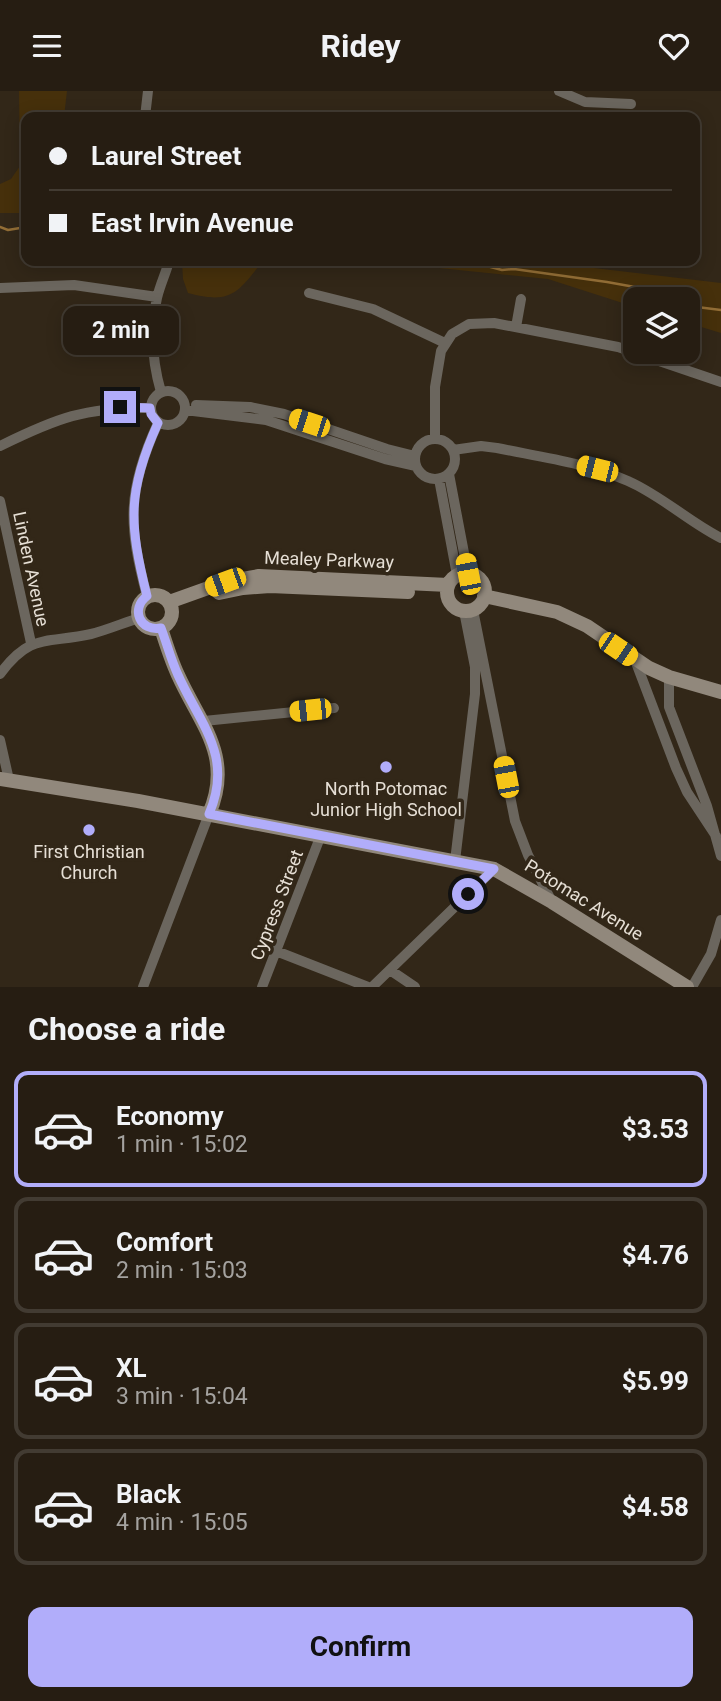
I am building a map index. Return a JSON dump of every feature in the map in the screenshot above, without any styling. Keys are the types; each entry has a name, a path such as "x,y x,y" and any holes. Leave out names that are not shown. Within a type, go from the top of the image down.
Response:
{"street":[{"path":"146,112 148,91"},
{"path":"559,91 585,102 631,104"},
{"path":"161,392 153,348 157,297 167,266"},
{"path":"0,288 74,285 157,297"},
{"path":"309,293 373,309 445,343"},
{"path":"516,327 522,299"},
{"path":"435,439 438,362 445,343 459,328 469,324 494,323 618,347 721,382"},
{"path":"161,392 176,393 185,408 180,421 169,426 158,423 150,408 155,395 161,392"},
{"path":"0,446 63,417 94,409 150,408"},
{"path":"185,408 266,420 385,459 416,461"},
{"path":"147,596 134,543 133,499 145,451 158,423"},
{"path":"449,474 439,479 424,476 416,461 419,447 435,439 442,440 453,450 455,463 449,474 455,582 452,606 469,611"},
{"path":"453,450 481,446 497,448 597,469 654,494 721,538"},
{"path":"439,479 455,582"},
{"name":"Linden Avenue","path":"0,501 31,643"},
{"name":"Mealey Parkway","path":"171,606 225,582 259,576 455,582"},
{"path":"455,582 481,581 484,596 482,602 469,611"},
{"path":"147,596 163,596 171,606 171,618 161,628 148,628 139,618 139,605 147,596"},
{"path":"484,596 537,606 571,617 635,660 669,677 721,692"},
{"path":"455,861 475,694 469,611"},
{"path":"469,611 514,821 552,902"},
{"path":"0,674 9,662 31,643 92,633 139,618"},
{"path":"143,987 215,800 218,768 204,721 177,674 161,628"},
{"path":"635,660 687,792 716,836"},
{"path":"669,677 669,707 707,806 721,856"},
{"path":"204,721 334,708"},
{"path":"0,740 5,779"},
{"name":"Potomac Avenue","path":"5,779 209,814 494,869 690,987"},
{"name":"Cypress Street","path":"262,987 321,835"},
{"path":"276,951 370,987 494,869"},
{"path":"690,987 711,954 721,920"},
{"path":"390,970 415,987"}],"shaded area":[{"path":"19,91 67,91 65,112 21,112 21,213 0,213 0,184 11,179 20,166"},
{"path":"182,266 259,266 240,288 224,296 188,293"},
{"path":"424,266 577,266 721,283 721,333 700,327 700,287 623,287 623,303 548,279"}],"waterway":[{"path":"0,227 8,230 21,228"},
{"path":"487,266 635,287"},
{"path":"700,307 721,310"}],"place":[{"name":"North Potomac Junior High School","path":"386,767"},
{"name":"First Christian Church","path":"89,830"}],"route":[{"path":"120,407 150,408 153,419 158,423 136,478 133,499 134,543 147,596 142,600 137,612 142,624 148,628 161,628 177,674 211,737 218,768 215,800 209,814 494,869 468,894"}]}
